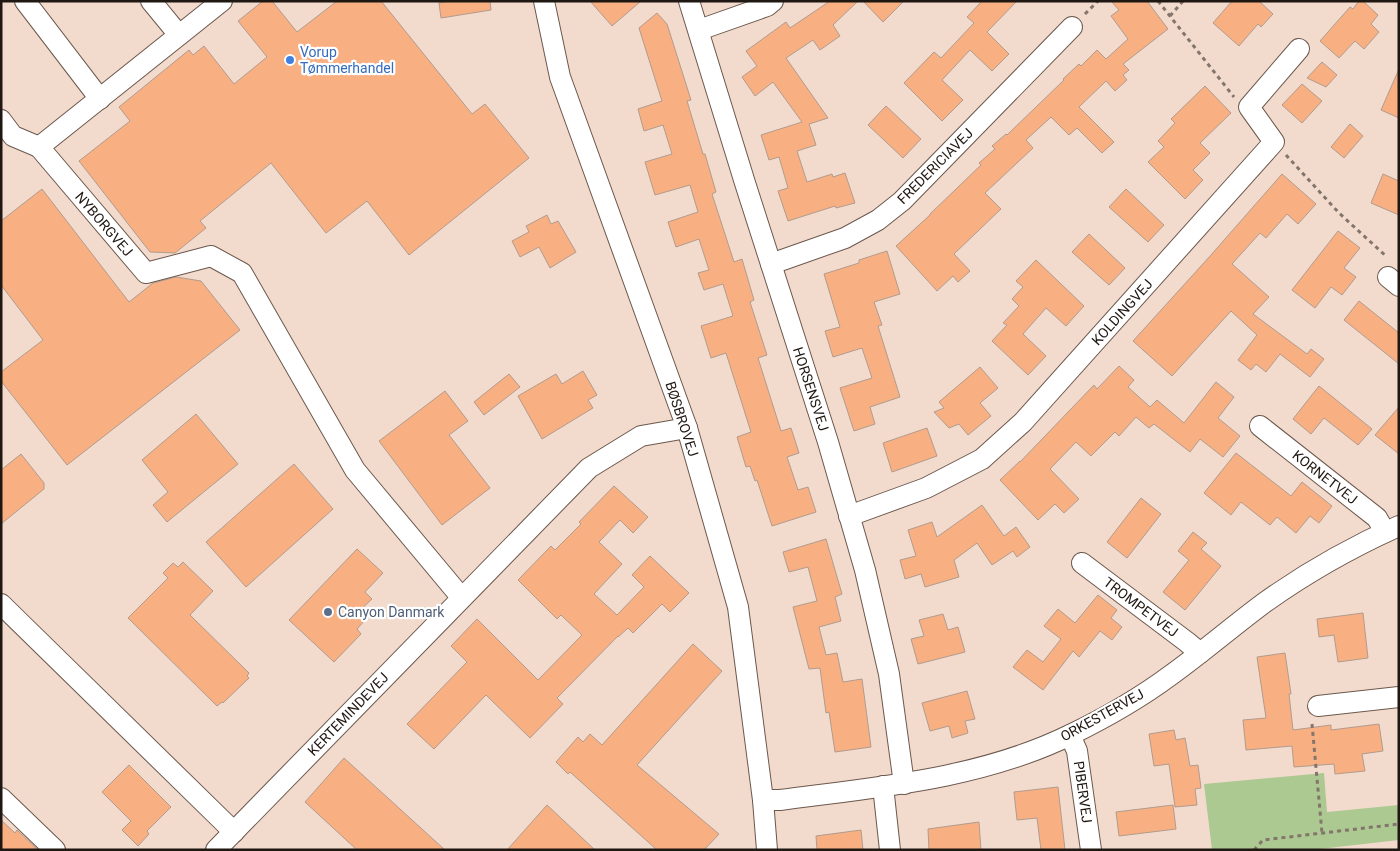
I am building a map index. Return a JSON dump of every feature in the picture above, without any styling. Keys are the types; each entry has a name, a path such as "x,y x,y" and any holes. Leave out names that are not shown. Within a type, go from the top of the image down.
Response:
{"street":[{"path":"25,1 100,99"},
{"path":"151,1 179,35"},
{"path":"1,120 13,136 38,147 222,1"},
{"name":"BØSBROVEJ","path":"544,1 560,77 687,428 738,607 763,800 767,850"},
{"name":"HORSENSVEJ","path":"689,1 828,442 865,570 889,674 904,784"},
{"path":"699,30 767,6 773,1"},
{"name":"FREDERICIAVEJ","path":"771,264 845,238 878,220 902,201 1072,27"},
{"path":"1274,142 1249,107 1299,49"},
{"name":"KOLDINGVEJ","path":"849,516 926,488 982,458 1023,422 1274,142"},
{"name":"NYBORGVEJ","path":"38,147 146,273 211,256 242,273 355,470 462,597"},
{"name":"KORNETVEJ","path":"1260,426 1392,529"},
{"name":"KERTEMINDEVEJ","path":"216,850 589,468 640,436 687,428"},
{"name":"ORKESTERVEJ","path":"763,800 780,800 940,778 1030,752 1070,735 1140,696 1170,676 1266,602 1327,564 1392,529"},
{"name":"TROMPETVEJ","path":"1082,563 1200,653"},
{"path":"1,604 234,832"},
{"path":"1318,706 1399,697"},
{"name":"PIBERVEJ","path":"1070,735 1077,751 1091,850"},
{"path":"883,786 890,850"},
{"path":"1,798 55,850"}],"path":[{"path":"1158,1 1237,100 1249,107"},
{"path":"1170,16 1183,1"},
{"path":"1274,142 1339,213 1391,261 1393,281"},
{"path":"1318,706 1311,717 1322,833"},
{"path":"1254,850 1263,840 1399,824"}],"green space":[{"path":"1324,773 1327,812 1399,805 1399,840 1311,850 1212,850 1204,784"}],"building":[{"path":"263,1 272,1 297,32 337,1 381,1 472,114 485,104 529,158 409,255 367,201 326,233 271,163 200,221 206,228 175,253 150,252 79,161 130,121 119,107 189,50 193,55 204,46 234,84 267,57 238,21"},
{"path":"449,1 490,1 491,10 441,18 439,3"},
{"path":"590,1 641,1 612,26"},
{"path":"830,1 858,1 833,25 840,36 820,50 813,40 786,58 828,118 809,124 816,145 797,151 807,182 832,174 833,177 845,173 855,203 836,208 835,206 788,221 778,191 788,188 779,157 769,160 761,135 802,122 773,82 755,96 742,77 757,66 746,51 786,22 790,28"},
{"path":"863,1 904,1 883,22"},
{"path":"982,1 1017,1 987,32 1009,54 992,71 970,50 942,80 963,100 942,121 904,83 934,52 941,58 974,23 967,17"},
{"path":"1111,1 1147,1 1168,29 1123,64 1129,70 1123,75 1127,80 1115,91 1106,81 1079,107 1114,142 1102,153 1077,128 1069,135 1051,117 1026,140 1033,148 985,193 1001,209 954,254 970,271 958,282 953,276 937,291 896,246 981,165 979,163 995,149 992,146 1007,135 1079,64 1081,66 1097,50 1106,59 1128,39 1111,16 1119,10"},
{"path":"1232,1 1259,1 1273,14 1261,27 1258,24 1239,46 1213,23"},
{"path":"1359,1 1363,1 1378,15 1371,24 1379,32 1364,49 1355,41 1339,58 1320,41 1350,7 1353,9"},
{"path":"657,13 667,24 691,100 687,101 703,154 705,154 716,192 712,194 734,262 742,259 754,300 750,302 767,355 758,358 781,431 791,428 799,453 787,457 798,490 808,487 816,512 772,526 757,480 755,481 750,466 746,467 737,437 751,432 726,353 711,358 701,326 733,316 723,284 704,290 698,273 709,270 699,239 676,247 668,222 698,212 690,185 655,195 645,162 672,154 663,125 644,131 638,109 662,101 639,28"},
{"path":"1322,62 1337,75 1326,87 1307,78"},
{"path":"1399,69 1399,118 1381,110"},
{"path":"1302,84 1322,101 1302,123 1282,105"},
{"path":"1205,86 1231,113 1200,143 1210,153 1193,170 1203,180 1185,199 1148,162 1164,147 1158,141 1175,123 1171,119"},
{"path":"886,106 921,139 903,158 868,125"},
{"path":"1350,124 1363,136 1344,158 1331,147"},
{"path":"1282,174 1316,204 1298,224 1287,214 1266,238 1260,233 1232,264 1269,297 1253,314 1307,354 1311,349 1324,359 1310,377 1280,354 1266,372 1256,364 1251,370 1238,360 1257,335 1231,311 1172,376 1133,341"},
{"path":"1383,174 1399,181 1399,215 1371,203"},
{"path":"42,189 129,302 153,283 176,277 201,281 240,330 67,465 1,381 1,372 43,340 1,285 1,221"},
{"path":"1126,189 1164,225 1148,242 1109,207"},
{"path":"547,215 551,224 558,221 576,252 550,268 539,247 520,257 512,241 529,232 526,226"},
{"path":"1338,231 1360,248 1344,268 1356,277 1342,295 1331,287 1315,308 1292,290"},
{"path":"1089,234 1125,268 1109,285 1072,252"},
{"path":"887,251 900,294 874,302 882,325 878,326 900,397 870,407 875,424 854,431 840,388 872,378 862,348 833,357 825,331 840,327 824,274 859,263 859,260"},
{"path":"1036,260 1084,306 1066,326 1046,308 1023,334 1046,356 1028,375 992,341 1007,325 1003,323 1019,306 1012,299 1023,287 1016,281"},
{"path":"1359,301 1399,333 1399,364 1344,320"},
{"path":"1119,366 1134,380 1128,387 1150,407 1157,400 1184,423 1216,382 1234,397 1218,418 1240,436 1223,457 1200,439 1190,452 1154,424 1149,428 1136,417 1119,436 1115,432 1091,456 1076,442 1050,469 1079,499 1064,513 1055,504 1038,520 1000,480 1020,462 1094,385 1097,389"},
{"path":"980,367 998,388 980,403 991,416 968,435 959,424 949,428 934,412 944,408 939,402"},
{"path":"583,371 597,395 588,400 593,408 542,439 518,396 556,374 562,384"},
{"path":"509,374 520,387 484,415 474,402"},
{"path":"1319,386 1372,429 1358,445 1324,418 1311,434 1293,419"},
{"path":"445,391 468,421 449,435 490,488 442,525 379,441"},
{"path":"1399,407 1399,454 1375,435"},
{"path":"196,414 238,464 167,522 153,505 168,492 142,460"},
{"path":"927,428 937,456 892,472 883,443"},
{"path":"1236,453 1291,496 1302,482 1332,506 1319,523 1310,516 1296,533 1277,517 1270,525 1241,502 1231,515 1204,493"},
{"path":"21,454 44,483 44,489 1,524 1,470"},
{"path":"294,464 333,509 246,587 206,542"},
{"path":"614,486 648,517 633,533 620,520 599,542 622,564 594,594 617,615 644,587 632,575 650,556 689,593 670,612 662,604 633,633 628,628 618,636 557,698 563,704 530,738 486,695 434,749 407,724 467,662 451,646 477,619 538,680 582,635 561,615 557,619 518,580 551,546 555,550"},
{"path":"1141,498 1161,514 1127,558 1107,542"},
{"path":"982,505 1004,536 1016,527 1030,547 1017,557 1013,551 992,565 977,543 954,560 959,577 925,587 921,574 905,579 900,560 916,556 908,530 932,522 937,537"},
{"path":"1193,532 1207,543 1201,549 1221,566 1185,610 1163,592 1189,560 1178,551"},
{"path":"826,539 842,594 835,597 841,621 819,627 826,655 837,653 843,682 862,679 871,747 835,752 829,712 826,713 820,668 809,669 793,607 817,601 808,567 789,572 783,552"},
{"path":"357,549 383,573 365,592 372,599 358,612 366,619 357,629 361,634 334,662 289,620"},
{"path":"183,562 213,591 190,615 249,673 247,676 249,678 223,703 217,706 128,618 168,578 163,573 173,563 178,567"},
{"path":"1098,595 1117,610 1111,618 1122,627 1112,640 1100,631 1079,657 1073,651 1043,690 1013,667 1027,650 1043,662 1061,639 1044,626 1058,609 1075,623"},
{"path":"1363,613 1368,658 1338,662 1334,635 1319,637 1317,619"},
{"path":"943,614 948,630 958,627 965,652 918,664 911,639 924,636 919,620"},
{"path":"693,644 722,671 637,765 719,834 704,850 657,850 570,772 568,774 556,762 578,737 583,742 590,734 602,745"},
{"path":"1285,653 1291,694 1289,694 1293,730 1331,725 1331,730 1379,724 1383,751 1362,754 1365,771 1335,774 1334,764 1294,767 1292,746 1246,750 1243,720 1266,718 1257,657"},
{"path":"967,691 975,719 965,721 968,733 952,738 949,726 930,731 922,703"},
{"path":"1174,730 1176,740 1185,738 1190,766 1198,765 1201,788 1195,789 1197,805 1175,807 1169,764 1154,766 1149,734"},
{"path":"344,758 445,850 357,850 305,802"},
{"path":"129,765 171,807 147,831 149,834 138,846 122,830 131,821 102,792"},
{"path":"1058,787 1065,850 1041,850 1037,818 1017,820 1014,792"},
{"path":"547,805 595,850 507,850"},
{"path":"1173,805 1176,829 1119,836 1116,812"},
{"path":"1,820 15,833 17,830 38,850 1,850"},
{"path":"979,822 981,850 929,850 928,829"},
{"path":"861,830 863,850 817,850 816,836"}],"place":[{"name":"Vorup Tømmerhandel","path":"290,60"},
{"name":"Canyon Danmark","path":"328,612"}]}
